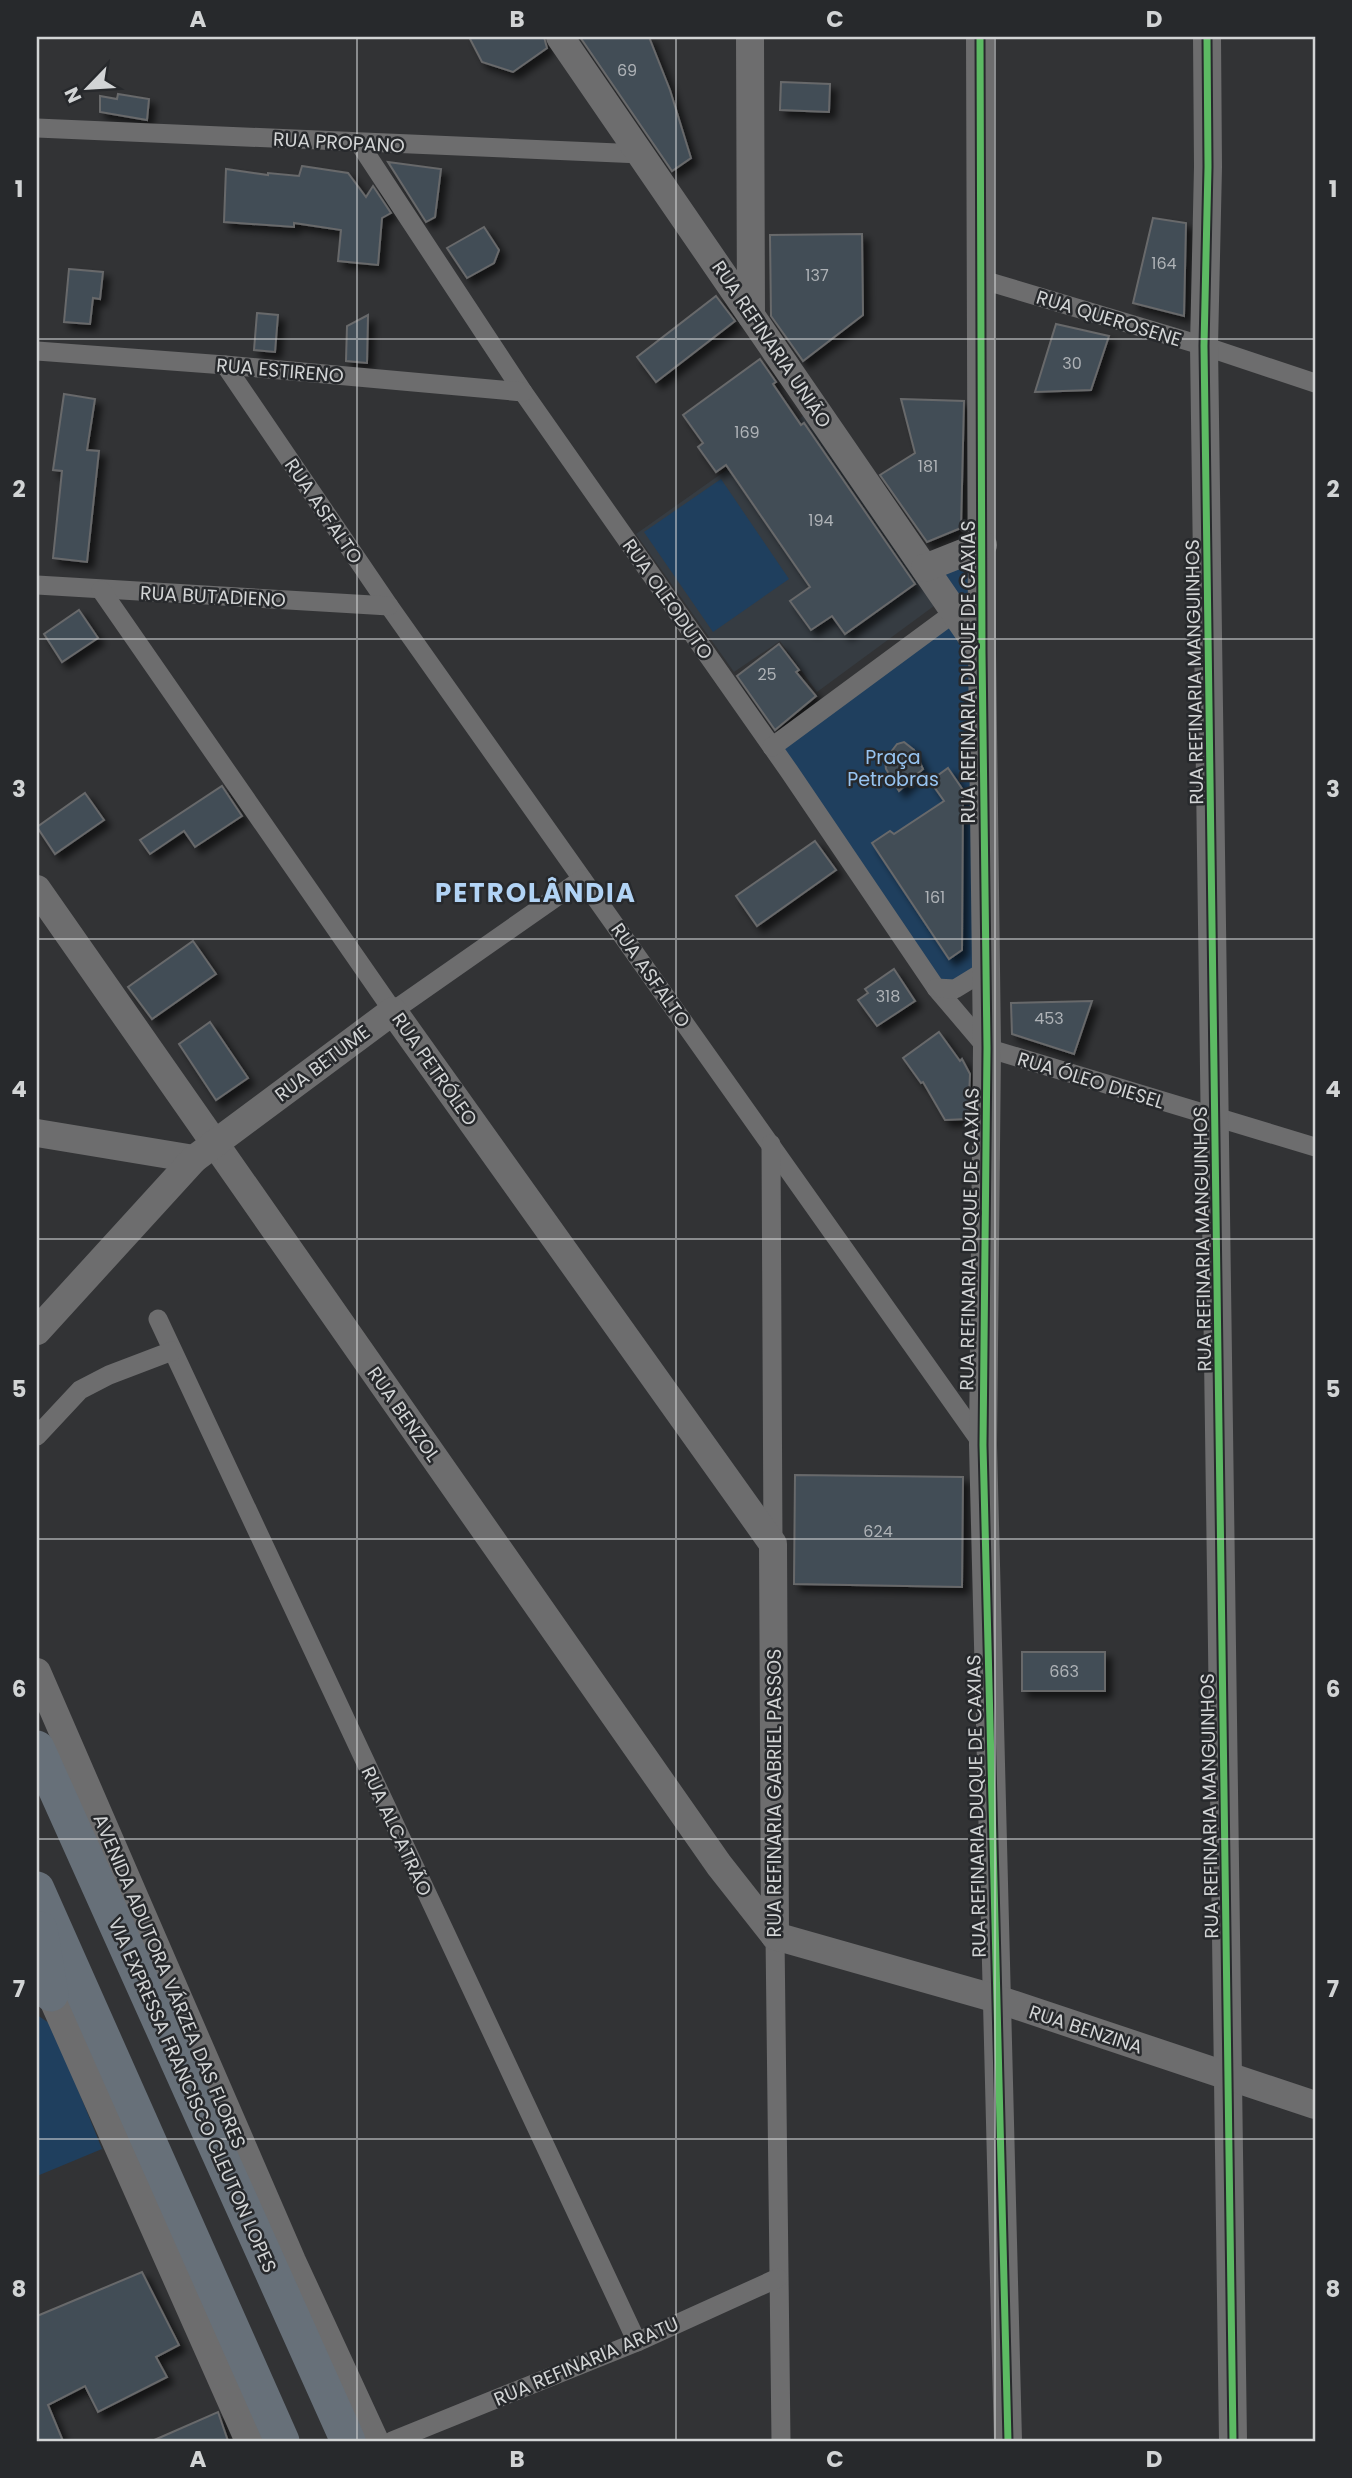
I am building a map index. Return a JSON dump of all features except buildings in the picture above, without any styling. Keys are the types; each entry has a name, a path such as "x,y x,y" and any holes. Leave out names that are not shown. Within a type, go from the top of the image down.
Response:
{"highway":[{"name":"VIA EXPRESSA FRANCISCO CLEUTON LOPES","path":"37,1748 348,2441"},
{"path":"37,1889 282,2441"},
{"path":"37,1908 51,1994"}],"street":[{"name":"RUA REFINARIA UNIÃO","path":"560,37 982,652"},
{"path":"750,37 751,315"},
{"name":"RUA REFINARIA DUQUE DE CAXIAS","path":"980,37 983,280 982,652 987,1048 983,1445 1008,2441"},
{"name":"RUA REFINARIA MANGUINHOS","path":"1207,37 1208,167 1204,346 1233,2441"},
{"name":"RUA PROPANO","path":"37,128 641,154"},
{"name":"RUA OLEODUTO","path":"359,143 523,392 772,747 936,988 987,1048"},
{"name":"RUA QUEROSENE","path":"983,280 1204,346 1315,383"},
{"name":"RUA ESTIRENO","path":"37,352 225,365 523,392"},
{"name":"RUA ASFALTO","path":"225,365 389,607 983,1445"},
{"path":"925,568 983,545"},
{"name":"RUA BUTADIENO","path":"37,585 389,607"},
{"name":"RUA PETRÓLEO","path":"102,590 393,1011 773,1544"},
{"path":"772,747 955,612"},
{"name":"RUA BETUME","path":"37,1331 204,1151 393,1011 582,879"},
{"name":"RUA BENZOL","path":"37,889 204,1151 719,1865 775,1936"},
{"path":"936,988 955,989 986,970"},
{"name":"RUA ÓLEO DIESEL","path":"987,1048 1315,1147"},
{"path":"37,1133 204,1151"},
{"name":"RUA REFINARIA GABRIEL PASSOS","path":"771,1144 775,1936 781,2441"},
{"name":"RUA ALCATRÃO","path":"158,1319 637,2342"},
{"path":"37,1436 80,1390 109,1375 172,1351"},
{"name":"AVENIDA ADUTORA VÁRZEA DAS FLORES","path":"37,1672 292,2261 375,2441"},
{"name":"RUA BENZINA","path":"775,1936 997,1999 1315,2105"},
{"path":"37,1962 249,2441"},
{"name":"RUA REFINARIA ARATU","path":"392,2441 637,2342 778,2277"}],"shaded area":[{"path":"807,413 934,606 817,692 780,641 734,672 636,534"}],"green space":[{"path":"721,479 789,579 713,632 644,532"},
{"path":"975,561 969,614 941,574"},
{"name":"Praça Petrobras","path":"950,626 976,662 975,969 956,982 938,982 778,747"},
{"path":"37,2015 52,2025 102,2149 37,2176"}],"cycle path":[{"path":"980,37 982,652 987,1048 983,1445 1008,2441"},
{"path":"1207,37 1208,167 1204,346 1233,2441"}],"district":[{"name":"PETROLÂNDIA","path":"536,893"}]}
